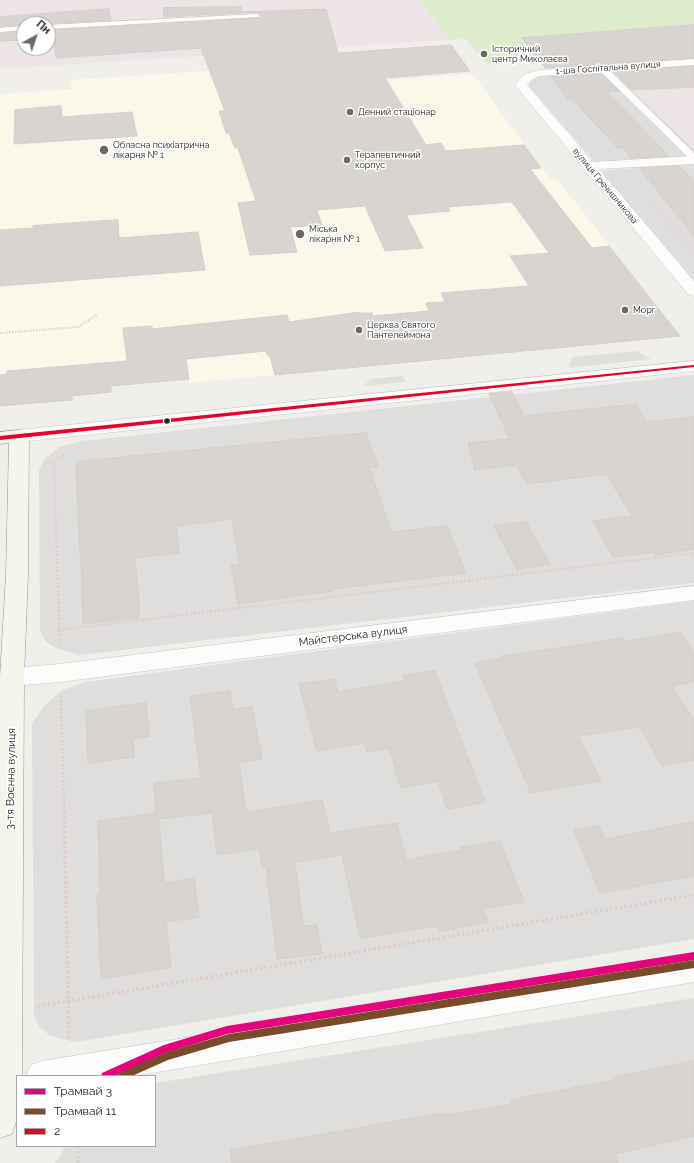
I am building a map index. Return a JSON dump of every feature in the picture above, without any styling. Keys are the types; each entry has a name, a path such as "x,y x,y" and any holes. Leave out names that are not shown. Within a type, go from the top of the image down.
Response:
{"main road":[{"name":"3-тя Воєнна вулиця","path":"0,1122 8,1082 7,1012 12,677 17,574 10,437"}],"street":[{"name":"1-ша Госпітальна вулиця","path":"524,79 532,74 540,73 694,62"},
{"name":"вулиця Гречишникова","path":"524,79 521,85 694,291"},
{"path":"588,166 694,159"},
{"path":"10,437 694,366"},
{"name":"Майстерська вулиця","path":"12,677 60,673 694,593"},
{"path":"48,1075 694,969"}],"lane":[{"path":"56,27 257,16"},
{"path":"0,30 16,29"},
{"path":"603,68 694,159"}],"path":[{"path":"465,166 500,177"},
{"path":"0,333 78,327 98,314"},
{"path":"54,462 69,1038"},
{"path":"59,630 694,553"},
{"path":"7,1012 694,895"},
{"path":"78,1147 78,1163"}],"shaded area":[{"path":"0,0 420,0 449,40 0,69"},
{"name":"Міська лікарня № 1","path":"297,65 306,85 473,74 541,168 550,178 560,183 680,336 189,383 189,379 111,386 111,392 0,406 0,94 72,89 70,80"},
{"path":"694,65 694,149 612,71"},
{"path":"612,71 694,149 694,156 606,163 596,162 529,86 529,82 535,77 544,75"},
{"path":"694,164 694,281 603,176 603,172 608,170"},
{"path":"636,351 651,359 568,368 573,357"},
{"path":"694,375 694,583 80,655 56,648 46,642 40,631 39,470 45,459 59,447 83,441"},
{"path":"403,376 406,382 364,386 370,379"},
{"path":"694,601 694,939 75,1042 51,1036 39,1027 34,1014 32,724 45,705 61,691 85,682"},
{"path":"694,998 694,1163 55,1163 65,1147 156,1147 156,1083"}],"green space":[{"path":"420,0 694,0 694,49 486,63 465,39 449,40"}],"building":[{"path":"241,7 241,12 326,9 338,53 451,45 470,71 385,78 426,145 441,143 446,151 524,145 541,168 530,169 592,248 609,246 680,336 275,375 270,356 268,356 266,351 186,359 189,379 111,386 111,392 72,396 72,400 0,406 0,375 7,374 7,371 127,361 123,328 152,326 152,329 287,315 289,322 360,312 372,313 373,316 429,311 426,303 445,302 441,293 529,286 510,256 549,253 512,202 448,207 450,211 406,215 423,248 385,251 365,206 317,210 322,225 290,227 297,252 250,255 238,203 256,201 238,148 235,148 229,133 226,133 219,111 225,111 201,48 56,58 56,30 261,17 261,15 257,12 163,17 164,8"},
{"path":"109,9 111,20 56,23 56,16 16,16 16,25 0,26 0,17"},
{"path":"694,25 694,58 545,68 522,38"},
{"path":"16,32 16,40 0,41 0,33"},
{"path":"694,66 694,87 632,90 614,72"},
{"path":"600,73 619,91 607,92 669,156 631,158 624,148 618,148 572,99 568,99 551,77"},
{"path":"61,106 62,117 132,112 137,136 14,144 15,110"},
{"path":"679,166 694,181 694,236 639,168"},
{"path":"118,220 119,238 198,232 205,270 0,286 0,230"},
{"path":"512,392 524,416 636,404 646,422 694,417 694,549 655,555 653,552 613,557 593,521 632,516 606,474 527,484 516,465 475,470 468,443 510,439 489,394"},
{"path":"366,433 378,466 369,467 391,532 447,526 466,573 333,589 333,591 238,604 231,565 240,564 232,519 176,526 179,553 135,558 140,613 138,614 138,618 83,624 76,462"},
{"path":"526,522 550,564 517,569 494,526"},
{"path":"681,632 694,653 694,682 672,686 694,721 694,760 662,766 640,727 578,736 601,781 531,793 475,663 502,658 501,656 623,638 624,641"},
{"path":"435,671 485,802 447,809 438,781 401,788 389,748 367,752 364,743 317,751 299,684 334,679 338,692 405,681 403,676"},
{"path":"230,691 233,709 252,707 262,759 239,763 246,812 322,800 330,833 397,823 406,860 462,850 461,847 500,841 524,902 483,909 488,922 440,931 438,926 360,938 342,855 295,862 303,926 317,925 322,954 277,959 266,867 263,868 259,849 217,855 212,813 159,819 164,883 194,878 199,917 166,922 171,967 101,979 97,894 100,893 98,821 156,813 154,783 201,778 190,697"},
{"path":"146,703 149,736 133,739 134,757 88,763 86,711"},
{"path":"694,822 694,876 600,893 574,830 599,826 604,839"},
{"path":"694,1061 694,1136 615,1154 618,1163 232,1163 230,1150 444,1113 445,1115 512,1104 511,1100 613,1080 612,1078"}],"tram line":[{"name":"3","path":"107,1075 164,1049 227,1030 694,956"},
{"name":"11","path":"124,1075 167,1056 229,1038 694,964"}],"transit line":[{"name":"2","path":"0,438 694,366"}],"place":[{"name":"Історичний центр Миколаєва","path":"484,54"},
{"name":"Денний стаціонар","path":"350,112"},
{"name":"Обласна психіатрична лікарня № 1","path":"104,150"},
{"name":"Терапевтичний корпус","path":"347,160"},
{"name":"Міська лікарня № 1","path":"300,234"},
{"name":"Морг","path":"625,310"},
{"name":"Церква Святого Пантелеймона","path":"359,330"}]}
